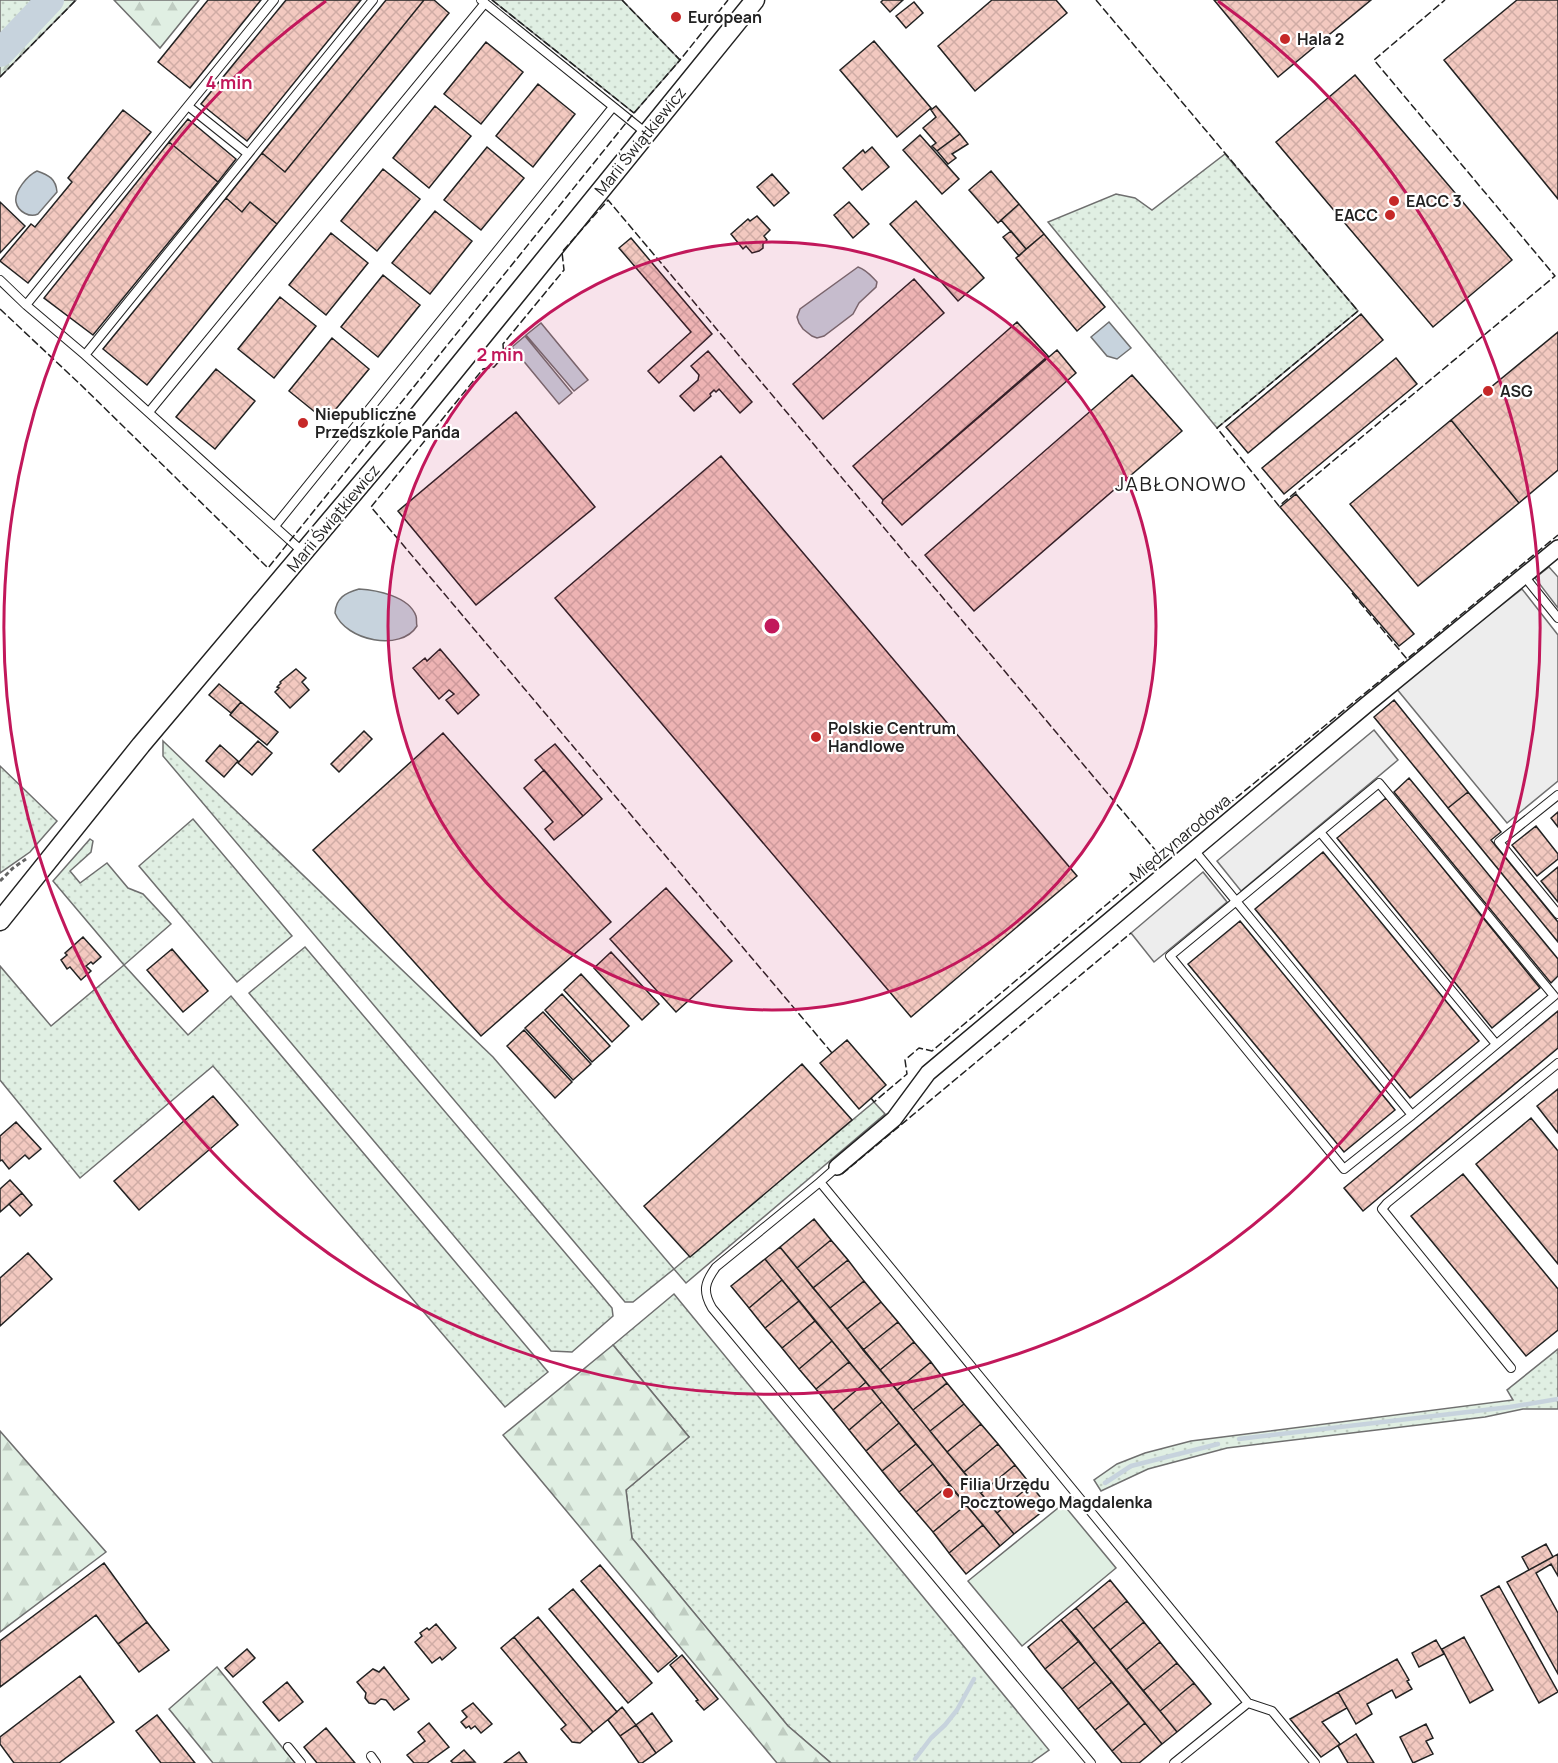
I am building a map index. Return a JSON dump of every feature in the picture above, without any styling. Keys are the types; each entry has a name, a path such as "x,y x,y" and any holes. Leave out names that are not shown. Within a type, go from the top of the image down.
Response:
{"street":[{"name":"Marii Świątkiewicz","path":"0,921 141,746 418,416 754,0"},
{"name":"Międzynarodowa","path":"837,1167 894,1119 928,1074 1365,706 1558,549"}],"lane":[{"path":"26,305 274,0"},
{"path":"85,355 373,0"},
{"path":"149,412 483,2 646,133"},
{"path":"188,105 248,154"},
{"path":"275,526 613,107"},
{"path":"0,280 304,553"},
{"path":"1524,576 1558,618"},
{"path":"1380,783 1554,996 1344,1169 1170,956 1236,901 1380,783"},
{"path":"1558,795 1500,843 1558,914"},
{"path":"1320,832 1496,1044"},
{"path":"1194,850 1412,1115"},
{"path":"1511,1368 1382,1209 1558,1063"},
{"path":"837,1167 716,1267 706,1283 707,1299 712,1308 1091,1763"},
{"path":"820,1182 1248,1703 1272,1712 1315,1763"},
{"path":"1174,1763 1248,1703"},
{"path":"288,1747 301,1763"}],"green space":[{"path":"0,0 37,0 0,39"},
{"path":"37,0 76,0 0,77 0,39"},
{"path":"114,0 199,0 160,48"},
{"path":"492,0 622,0 680,60 634,113"},
{"path":"1225,154 1358,311 1217,428 1048,222 1116,194 1135,198 1152,210"},
{"path":"163,741 493,1057 674,1269 633,1302 625,1302 163,756"},
{"path":"0,766 57,821 30,852 0,873"},
{"path":"193,819 292,936 237,982 139,866"},
{"path":"90,839 93,841 91,852 70,871 80,883 107,863 128,888 143,894 171,924 124,965 53,881"},
{"path":"305,947 612,1308 613,1316 572,1352 551,1351 249,993"},
{"path":"124,965 188,1035 231,996 548,1372 505,1407 213,1066 80,1178 0,1080 0,966 51,1026"},
{"path":"874,1102 885,1114 686,1283 674,1269"},
{"path":"674,1294 1049,1750 1031,1763 831,1763 788,1726 632,1538 626,1490 689,1437 613,1345"},
{"path":"613,1345 689,1437 626,1490 632,1538 788,1726 831,1763 777,1763 503,1435"},
{"path":"1558,1349 1558,1409 1523,1409 1485,1417 1227,1448 1148,1469 1101,1491 1094,1480 1117,1464 1145,1453 1191,1441 1513,1400 1507,1390"},
{"path":"0,1431 106,1552 0,1632"},
{"path":"1063,1504 1116,1568 1022,1646 968,1581"},
{"path":"217,1667 295,1763 213,1763 169,1709"}],"shaded area":[{"path":"37,171 51,178 57,192 38,214 31,215 19,209 16,198 22,184"},
{"path":"858,267 866,271 877,282 876,287 859,303 853,314 824,336 817,338 812,336 799,323 797,317 800,309"},
{"path":"1109,322 1131,348 1117,359 1107,356 1091,337"},
{"path":"541,323 588,380 574,391 526,335"},
{"path":"525,336 572,393 559,404 512,347"},
{"path":"1549,567 1558,577 1558,608 1535,578"},
{"path":"359,589 391,595 407,603 416,616 417,626 409,634 399,639 387,641 374,640 350,630 341,623 335,613 337,603 349,592"},
{"path":"1522,589 1558,635 1558,781 1507,823 1396,688"},
{"path":"1374,730 1398,760 1241,891 1217,861"},
{"path":"1203,872 1227,902 1154,962 1131,933"}],"building":[{"path":"208,0 261,0 190,88 158,62"},
{"path":"286,0 361,0 247,141 201,104"},
{"path":"386,0 424,0 285,172 262,153"},
{"path":"424,0 434,0 449,13 277,224 250,202 242,212 226,198 262,153 285,172"},
{"path":"883,0 903,0 890,12 881,2"},
{"path":"992,0 1056,0 1067,13 975,91 938,46"},
{"name":"Hala 2","path":"1214,0 1371,0 1278,77"},
{"path":"1517,0 1558,0 1558,199 1444,60"},
{"path":"914,2 923,13 906,28 896,16"},
{"path":"874,41 931,108 897,137 840,70"},
{"path":"486,42 523,72 481,124 444,94"},
{"name":"EACC 3","path":"1355,75 1512,260 1433,327 1276,142"},
{"path":"538,84 575,114 533,167 496,136"},
{"path":"435,106 471,136 429,188 393,158"},
{"path":"936,106 960,134 937,151 932,146 936,143 923,128 936,117 931,110"},
{"path":"123,110 151,132 28,283 0,261 31,224 35,227 72,182 68,178"},
{"path":"188,119 236,159 218,182 169,142"},
{"path":"960,134 968,144 952,154 956,158 948,164 937,151"},
{"path":"920,135 959,179 942,194 903,150"},
{"path":"169,142 218,182 93,335 44,298"},
{"path":"487,147 524,178 481,230 444,200"},
{"path":"872,147 889,167 862,190 843,168 863,150 865,153"},
{"path":"383,169 420,199 377,251 341,221"},
{"path":"991,171 1019,204 998,223 969,190"},
{"path":"772,174 789,193 774,206 757,187"},
{"path":"226,198 242,212 250,202 277,224 147,385 103,349"},
{"path":"916,201 984,278 958,301 890,224"},
{"path":"0,202 25,226 0,253"},
{"path":"849,202 869,224 853,238 834,215"},
{"path":"1019,204 1044,234 1026,249 1001,220"},
{"path":"435,211 472,241 430,294 392,263"},
{"path":"757,216 770,230 764,236 767,240 763,248 752,253 746,246 743,249 731,234 748,219 750,221"},
{"path":"1011,231 1026,249 1019,256 1003,237"},
{"path":"331,233 368,263 326,315 289,285"},
{"path":"1044,234 1105,307 1077,331 1016,258"},
{"path":"631,238 712,334 659,383 648,371 691,332 619,248"},
{"path":"383,275 420,305 378,357 341,327"},
{"path":"914,279 944,313 823,419 793,384"},
{"path":"280,297 316,326 274,378 238,349"},
{"path":"1361,314 1383,340 1248,453 1226,427"},
{"path":"1017,322 1048,356 883,500 853,466"},
{"path":"1558,332 1558,470 1519,503 1451,420"},
{"path":"332,338 369,369 326,421 289,391"},
{"path":"1057,350 1076,373 902,525 882,503 883,500"},
{"path":"708,351 752,402 740,413 719,389 716,392 714,390 711,396 694,411 680,396 698,380 699,375 691,366"},
{"path":"1396,358 1417,384 1284,494 1262,468"},
{"path":"216,369 255,401 215,449 176,417"},
{"path":"1132,375 1182,431 974,611 925,555"},
{"path":"516,412 595,507 476,605 398,511"},
{"path":"1451,420 1519,503 1418,586 1350,504"},
{"name":"Polskie Centrum Handlowe","path":"721,456 1077,876 911,1017 555,598"},
{"path":"1296,494 1414,634 1399,646 1280,507"},
{"path":"440,649 479,695 458,714 446,700 454,694 449,690 439,699 413,668 425,658 427,661"},
{"path":"296,669 306,678 302,682 309,690 290,708 275,692 280,682"},
{"path":"219,684 241,702 231,713 209,695"},
{"path":"1394,700 1468,792 1448,808 1374,717"},
{"path":"241,702 278,732 267,745 230,715"},
{"path":"364,731 372,739 339,772 331,764"},
{"path":"443,733 611,922 481,1036 313,850"},
{"path":"258,741 272,753 252,775 238,763"},
{"path":"555,744 602,799 583,816 535,760"},
{"path":"220,745 238,761 224,777 206,761"},
{"path":"544,770 583,816 554,840 545,829 553,822 524,788"},
{"path":"1409,778 1558,959 1558,976 1551,983 1394,792"},
{"path":"1468,792 1501,832 1491,840 1558,922 1558,942 1448,808"},
{"path":"1386,798 1540,988 1492,1028 1337,838"},
{"path":"1558,812 1558,827 1551,818"},
{"path":"1536,826 1558,854 1558,859 1537,876 1512,845"},
{"path":"1323,852 1479,1041 1410,1098 1255,909"},
{"path":"1558,867 1558,902 1541,881"},
{"path":"666,888 732,961 676,1012 610,939"},
{"path":"1240,921 1395,1110 1344,1152 1188,964"},
{"path":"83,937 101,957 93,964 91,962 86,966 91,971 81,980 70,967 67,969 61,960 67,955 65,953"},
{"path":"172,949 208,991 183,1012 147,970"},
{"path":"611,952 659,1004 642,1020 594,968"},
{"path":"581,974 629,1026 612,1042 564,990"},
{"path":"562,994 610,1046 592,1062 545,1010"},
{"path":"1558,1011 1558,1048 1363,1211 1344,1188"},
{"path":"543,1012 591,1064 573,1080 525,1028"},
{"path":"524,1030 572,1082 555,1098 507,1046"},
{"path":"847,1040 886,1085 859,1109 820,1063"},
{"path":"802,1064 852,1120 690,1257 644,1206"},
{"path":"1558,1089 1558,1133 1537,1106"},
{"path":"213,1096 238,1125 139,1210 114,1181"},
{"path":"1531,1118 1558,1151 1558,1264 1476,1164"},
{"path":"16,1122 41,1149 29,1159 25,1155 9,1169 2,1160 0,1161 0,1136"},
{"path":"1463,1174 1558,1289 1558,1330 1526,1356 1411,1216"},
{"path":"10,1180 22,1193 0,1212 0,1189"},
{"path":"22,1193 32,1205 20,1216 9,1204"},
{"path":"814,1219 831,1240 797,1268 780,1247"},
{"path":"831,1240 848,1260 813,1288 797,1268"},
{"path":"780,1247 1014,1534 1000,1546 765,1259"},
{"path":"28,1253 52,1279 0,1326 0,1278"},
{"path":"765,1259 782,1280 749,1308 731,1286"},
{"path":"848,1260 864,1281 830,1308 813,1288"},
{"path":"782,1280 799,1301 765,1328 749,1308"},
{"path":"864,1281 881,1302 847,1329 830,1308"},
{"path":"799,1301 815,1321 782,1348 765,1328"},
{"path":"881,1302 898,1322 863,1350 847,1329"},
{"path":"815,1321 832,1341 799,1369 782,1348"},
{"path":"898,1322 914,1342 880,1370 863,1350"},
{"path":"832,1341 849,1362 816,1389 799,1369"},
{"path":"914,1342 931,1362 897,1390 880,1370"},
{"path":"849,1362 866,1382 833,1410 816,1389"},
{"path":"931,1362 947,1383 913,1410 897,1390"},
{"path":"866,1382 882,1402 849,1430 833,1410"},
{"path":"947,1383 964,1404 930,1431 913,1410"},
{"path":"882,1402 899,1423 866,1451 849,1430"},
{"path":"964,1404 981,1424 947,1452 930,1431"},
{"path":"899,1423 916,1444 882,1471 866,1451"},
{"path":"981,1424 998,1444 964,1472 947,1452"},
{"path":"916,1444 933,1464 899,1492 882,1471"},
{"path":"998,1444 1015,1465 981,1493 964,1472"},
{"path":"933,1464 949,1485 916,1512 899,1492"},
{"path":"1015,1465 1031,1485 997,1513 981,1493"},
{"path":"949,1485 966,1505 933,1532 916,1512"},
{"path":"1031,1485 1048,1507 1014,1534 997,1513"},
{"path":"966,1505 983,1525 949,1553 933,1532"},
{"path":"983,1525 1000,1546 966,1574 949,1553"},
{"path":"1546,1544 1553,1557 1529,1570 1522,1557"},
{"path":"1558,1554 1558,1576 1551,1564 1536,1573 1558,1613 1558,1674 1507,1582"},
{"path":"104,1563 147,1622 118,1644 96,1615 0,1687 0,1641"},
{"path":"600,1565 677,1656 658,1672 581,1581"},
{"path":"1110,1580 1127,1601 1093,1629 1076,1608"},
{"path":"1499,1586 1558,1692 1539,1703 1481,1596"},
{"path":"573,1589 652,1683 628,1703 549,1609"},
{"path":"1127,1601 1144,1622 1110,1650 1093,1629"},
{"path":"1076,1608 1177,1732 1162,1744 1061,1620"},
{"path":"538,1617 617,1712 593,1732 514,1637"},
{"path":"1061,1620 1079,1641 1045,1669 1028,1647"},
{"path":"147,1622 169,1650 139,1672 118,1644"},
{"path":"1144,1622 1160,1642 1126,1670 1110,1650"},
{"path":"436,1624 456,1648 442,1660 440,1657 432,1663 415,1642 422,1636 420,1633"},
{"path":"514,1637 593,1732 580,1743 572,1742 561,1729 566,1725 501,1648"},
{"path":"1464,1637 1493,1690 1470,1703 1442,1649"},
{"path":"1436,1640 1444,1654 1419,1667 1412,1653"},
{"path":"1079,1641 1095,1662 1062,1689 1045,1669"},
{"path":"1160,1642 1177,1663 1143,1691 1126,1670"},
{"path":"247,1649 255,1658 233,1677 225,1668"},
{"path":"682,1655 718,1699 704,1710 670,1665"},
{"path":"1397,1659 1412,1689 1396,1698 1392,1690 1367,1704 1372,1714 1356,1724 1338,1692"},
{"path":"1095,1662 1112,1682 1078,1709 1062,1689"},
{"path":"1177,1663 1194,1683 1160,1711 1143,1691"},
{"path":"384,1667 409,1699 394,1710 386,1700 381,1699 375,1704 369,1703 365,1698 366,1693 357,1682 373,1669 379,1672"},
{"path":"80,1676 114,1722 59,1763 14,1763 0,1744 0,1737"},
{"path":"287,1682 303,1702 279,1721 263,1702"},
{"path":"1112,1682 1129,1703 1095,1730 1078,1709"},
{"path":"1194,1683 1211,1704 1177,1732 1160,1711"},
{"path":"1338,1692 1347,1708 1322,1722 1340,1744 1321,1757 1290,1719"},
{"path":"473,1703 492,1724 481,1733 475,1726 471,1729 469,1726 466,1728 461,1722 467,1717 462,1711"},
{"path":"1129,1703 1145,1723 1112,1751 1095,1730"},
{"path":"622,1707 636,1725 620,1736 608,1720"},
{"path":"652,1713 672,1741 656,1753 636,1725"},
{"path":"157,1715 195,1763 161,1763 136,1731"},
{"path":"429,1723 449,1747 427,1763 414,1763 407,1755 425,1741 418,1732"},
{"path":"1145,1723 1162,1744 1139,1763 1122,1763 1112,1751"},
{"path":"1426,1724 1433,1738 1426,1741 1433,1754 1413,1763 1400,1737"},
{"path":"636,1725 656,1753 642,1763 639,1763 620,1736"},
{"path":"326,1728 355,1763 317,1763 304,1747"},
{"path":"1356,1734 1374,1763 1348,1763 1338,1746"},
{"path":"464,1750 475,1762 453,1763 451,1761"},
{"path":"519,1752 527,1763 504,1763"}],"waterway":[{"path":"0,53 50,0"},
{"path":"1239,1439 1510,1407 1558,1399"},
{"path":"1105,1483 1131,1466 1218,1444"},
{"path":"915,1759 957,1710 974,1679"}],"fence":[{"path":"0,77 76,0"},
{"path":"492,0 634,113"},
{"path":"622,0 680,60 728,0"},
{"path":"1096,0 1358,311 1217,428 1279,506 1555,276 1374,60 1445,0"},
{"path":"0,309 268,568 634,113 680,60"},
{"path":"832,1053 371,507 483,369 494,367 499,361 503,355 503,344 564,270 562,252 608,200 1162,858 1407,659"},
{"path":"1352,593 1407,659 1558,535"},
{"path":"871,1098 874,1102 907,1074 905,1060 919,1048 932,1051 1162,858"},
{"path":"842,1174 1131,933"}],"place":[{"name":"European","path":"676,17"},
{"name":"Hala 2","path":"1285,39"},
{"name":"EACC 3","path":"1394,201"},
{"name":"EACC","path":"1390,215"},
{"name":"ASG","path":"1488,391"},
{"name":"Niepubliczne Przedszkole Panda","path":"303,423"},
{"name":"Polskie Centrum Handlowe","path":"816,737"},
{"name":"Filia Urzędu Pocztowego Magdalenka","path":"948,1493"}],"district":[{"name":"JABŁONOWO","path":"1181,484"}]}
